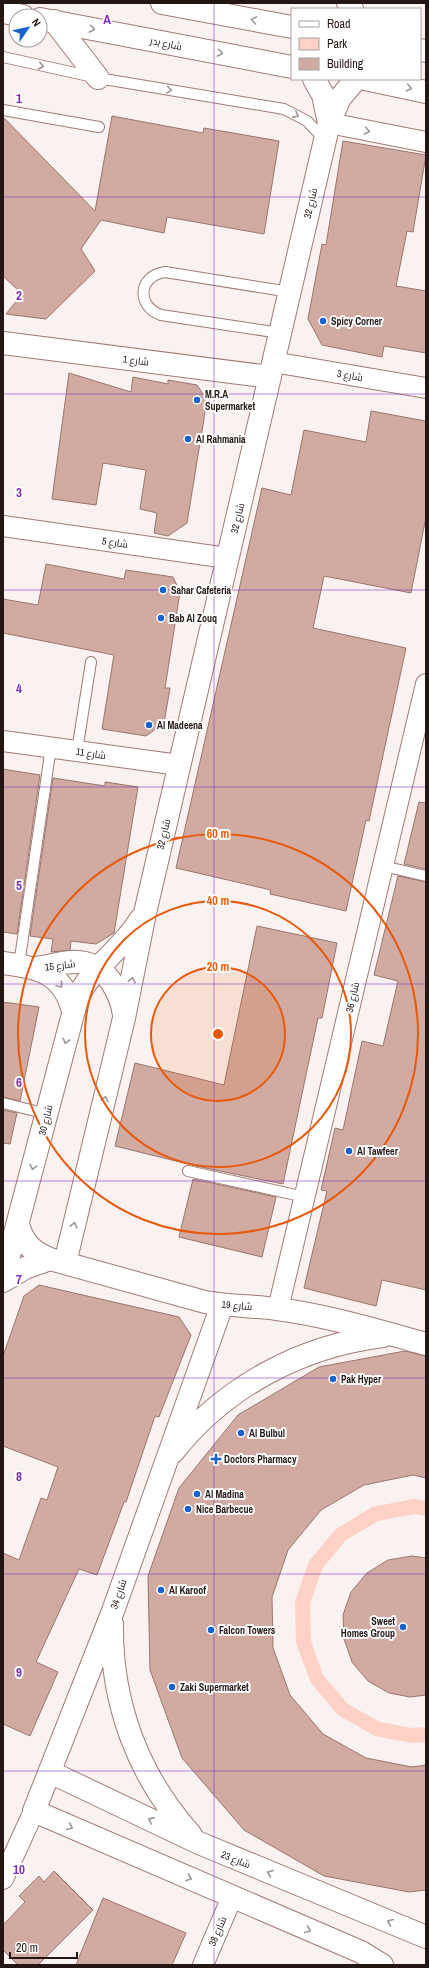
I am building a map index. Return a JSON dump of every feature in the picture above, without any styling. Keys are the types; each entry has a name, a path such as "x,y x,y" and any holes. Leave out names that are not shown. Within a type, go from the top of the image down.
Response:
{"street":[{"path":"162,3 291,27"},
{"name":"شارع بدر","path":"48,20 291,67"},
{"path":"48,21 98,78"},
{"name":"شارع 32","path":"315,80 323,95 327,132"},
{"name":"شارع 32","path":"124,1018 144,913 327,132 340,98 355,80"},
{"path":"371,80 426,92"},
{"path":"327,132 426,142"},
{"name":"شارع 1","path":"3,343 271,370"},
{"name":"شارع 3","path":"271,370 426,388"},
{"name":"شارع 5","path":"3,526 227,558"},
{"name":"شارع 36","path":"278,1309 426,684"},
{"name":"شارع 11","path":"3,741 179,765"},
{"name":"شارع 32","path":"97,967 124,943 144,913"},
{"name":"شارع 15","path":"19,965 77,962 86,963 97,967"},
{"name":"شارع 15","path":"19,965 46,972 63,987 68,995 73,1012"},
{"path":"3,1281 25,1268 57,1261 124,1018 123,1006 116,990 106,975 97,967"},
{"name":"شارع 30","path":"3,1278 73,1012 82,988 97,967"},
{"name":"شارع 19","path":"18,1224 25,1243 32,1250 57,1261 222,1305 278,1309 426,1344"},
{"name":"شارع 34","path":"3,1879 34,1811 113,1611 164,1464 222,1305"},
{"path":"164,1464 183,1440 221,1404 251,1382 278,1367 305,1355 363,1339 393,1335"},
{"path":"113,1611 112,1647 116,1683 124,1718 136,1752 153,1784 173,1814 199,1843"},
{"name":"شارع 23","path":"50,1772 199,1843 426,1937"},
{"path":"34,1811 361,1952 382,1965"},
{"name":"شارع 38","path":"203,1965 232,1897"}],"lane":[{"path":"3,57 98,78 284,109 327,132"},
{"path":"3,110 99,127"},
{"path":"280,333 161,315 149,308 145,302 144,288 152,276 165,272 290,292"},
{"path":"77,751 92,662"},
{"path":"19,965 51,747"},
{"path":"383,866 426,876"},
{"path":"3,1103 47,1114"},
{"path":"188,1172 304,1197"}],"green space":[{"path":"414,1499 426,1501 426,1516 414,1514 378,1521 346,1540 322,1569 310,1604 311,1641 323,1675 348,1704 380,1722 412,1728 426,1727 426,1742 412,1743 375,1736 338,1715 311,1683 296,1643 295,1601 309,1561 336,1529 372,1507"}],"building":[{"path":"112,116 203,133 204,128 279,141 264,234 167,217 164,233 101,220 81,249 95,271 46,319 6,314 22,294 3,276 3,117 95,211"},
{"path":"343,141 426,155 413,232 407,231 396,286 426,291 426,353 384,346 382,357 322,345 308,319 322,244 326,245"},
{"path":"69,373 131,392 133,377 168,384 168,380 197,385 207,400 187,523 168,536 154,533 157,513 140,509 146,470 103,463 96,505 52,499"},
{"path":"371,411 426,421 426,517 411,593 324,576 313,628 406,648 369,821 366,820 346,911 270,894 271,890 176,868 262,488 291,495 304,430 366,442"},
{"path":"46,564 124,579 126,570 173,577 180,592 165,688 170,688 164,723 146,736 102,729 114,655 3,633 3,599 38,605"},
{"path":"3,769 40,775 17,934 3,932"},
{"path":"53,778 105,786 105,782 138,787 114,933 96,944 71,941 70,950 51,952 53,939 30,936"},
{"path":"419,802 426,803 426,869 404,864"},
{"path":"398,876 426,882 426,1290 382,1280 376,1306 304,1288 327,1191 321,1190 335,1128 343,1130 362,1041 383,1046 398,981 374,975"},
{"path":"257,926 337,943 322,1018 318,1018 283,1184 196,1166 115,1146 135,1063 224,1085"},
{"path":"3,1002 39,1007 20,1101 3,1097"},
{"path":"3,1110 17,1113 10,1144 3,1143"},
{"path":"193,1179 276,1197 262,1257 179,1237"},
{"path":"39,1285 179,1317 191,1335 159,1417 155,1416 126,1502 124,1502 97,1575 79,1569 36,1662 58,1672 30,1736 3,1724 3,1553 19,1560 41,1498 47,1500 58,1467 3,1446 3,1356 24,1296"},
{"name":"Falcon Towers","path":"405,1351 426,1356 426,1478 413,1475 364,1485 321,1510 288,1550 272,1597 273,1648 290,1695 323,1734 366,1758 412,1767 426,1765 426,1890 409,1892 324,1876 244,1830 182,1758 150,1670 148,1576 179,1488 238,1415 319,1367"},
{"path":"412,1556 426,1558 426,1695 410,1697 389,1693 368,1681 352,1662 344,1639 343,1615 351,1592 367,1573 388,1560"},
{"path":"54,1871 93,1910 38,1965 18,1965 3,1950 3,1925 25,1902 19,1896 39,1876 44,1882"},
{"path":"103,1898 186,1933 172,1965 76,1965"}],"place":[{"name":"Spicy Corner","path":"323,321"},
{"name":"M.R.A Supermarket","path":"197,400"},
{"name":"Al Rahmania","path":"188,439"},
{"name":"Sahar Cafeteria","path":"163,590"},
{"name":"Bab Al Zouq","path":"161,618"},
{"name":"Al Madeena","path":"149,725"},
{"name":"Al Tawfeer","path":"349,1151"},
{"name":"Pak Hyper","path":"333,1379"},
{"name":"Al Bulbul","path":"241,1433"},
{"name":"Doctors Pharmacy","path":"216,1459"},
{"name":"Al Madina","path":"197,1494"},
{"name":"Nice Barbecue","path":"188,1509"},
{"name":"Al Karoof","path":"161,1590"},
{"name":"Sweet Homes Group","path":"403,1627"},
{"name":"Falcon Towers","path":"211,1630"},
{"name":"Zaki Supermarket","path":"172,1687"}]}
